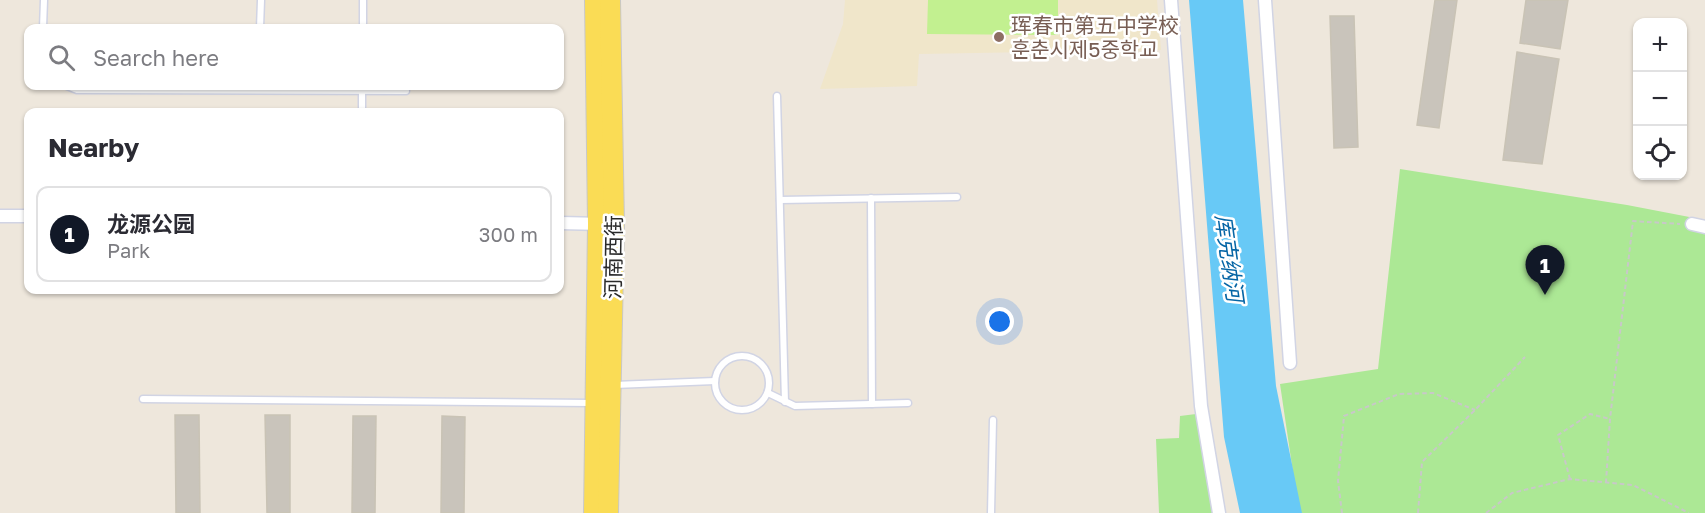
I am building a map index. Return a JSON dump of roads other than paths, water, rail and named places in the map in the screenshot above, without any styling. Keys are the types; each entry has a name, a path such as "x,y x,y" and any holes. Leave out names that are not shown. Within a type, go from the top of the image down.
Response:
{"main road":[{"name":"河南西街","path":"595,0 611,385 608,513"},
{"name":"河南西街","path":"594,513 596,403 606,224 610,0"}],"street":[{"path":"1171,0 1201,406 1219,513"},
{"path":"1265,0 1290,363"},
{"path":"0,216 24,216"},
{"path":"564,223 606,224"},
{"path":"1692,224 1705,226"}],"lane":[{"path":"43,24 44,0"},
{"path":"260,24 261,0"},
{"path":"363,0 363,24"},
{"path":"362,90 362,108"},
{"path":"391,90 406,91"},
{"path":"777,96 785,402"},
{"path":"780,200 957,196"},
{"path":"871,198 872,404"},
{"path":"739,355 757,359 764,366 770,383 768,393 756,407 738,410 717,396 715,381 717,370 730,358 739,355"},
{"path":"611,385 715,381"},
{"path":"768,393 795,406 908,403"},
{"path":"143,399 596,403"},
{"path":"991,513 993,420"}],"water":[{"name":"库克纳河","path":"1189,0 1243,0 1276,386 1302,513 1240,513 1224,437"}],"place":[{"name":"珲春市第五中学校 훈춘시제5중학교","path":"999,37"},
{"name":"龙源公园","path":"1545,295"}]}
